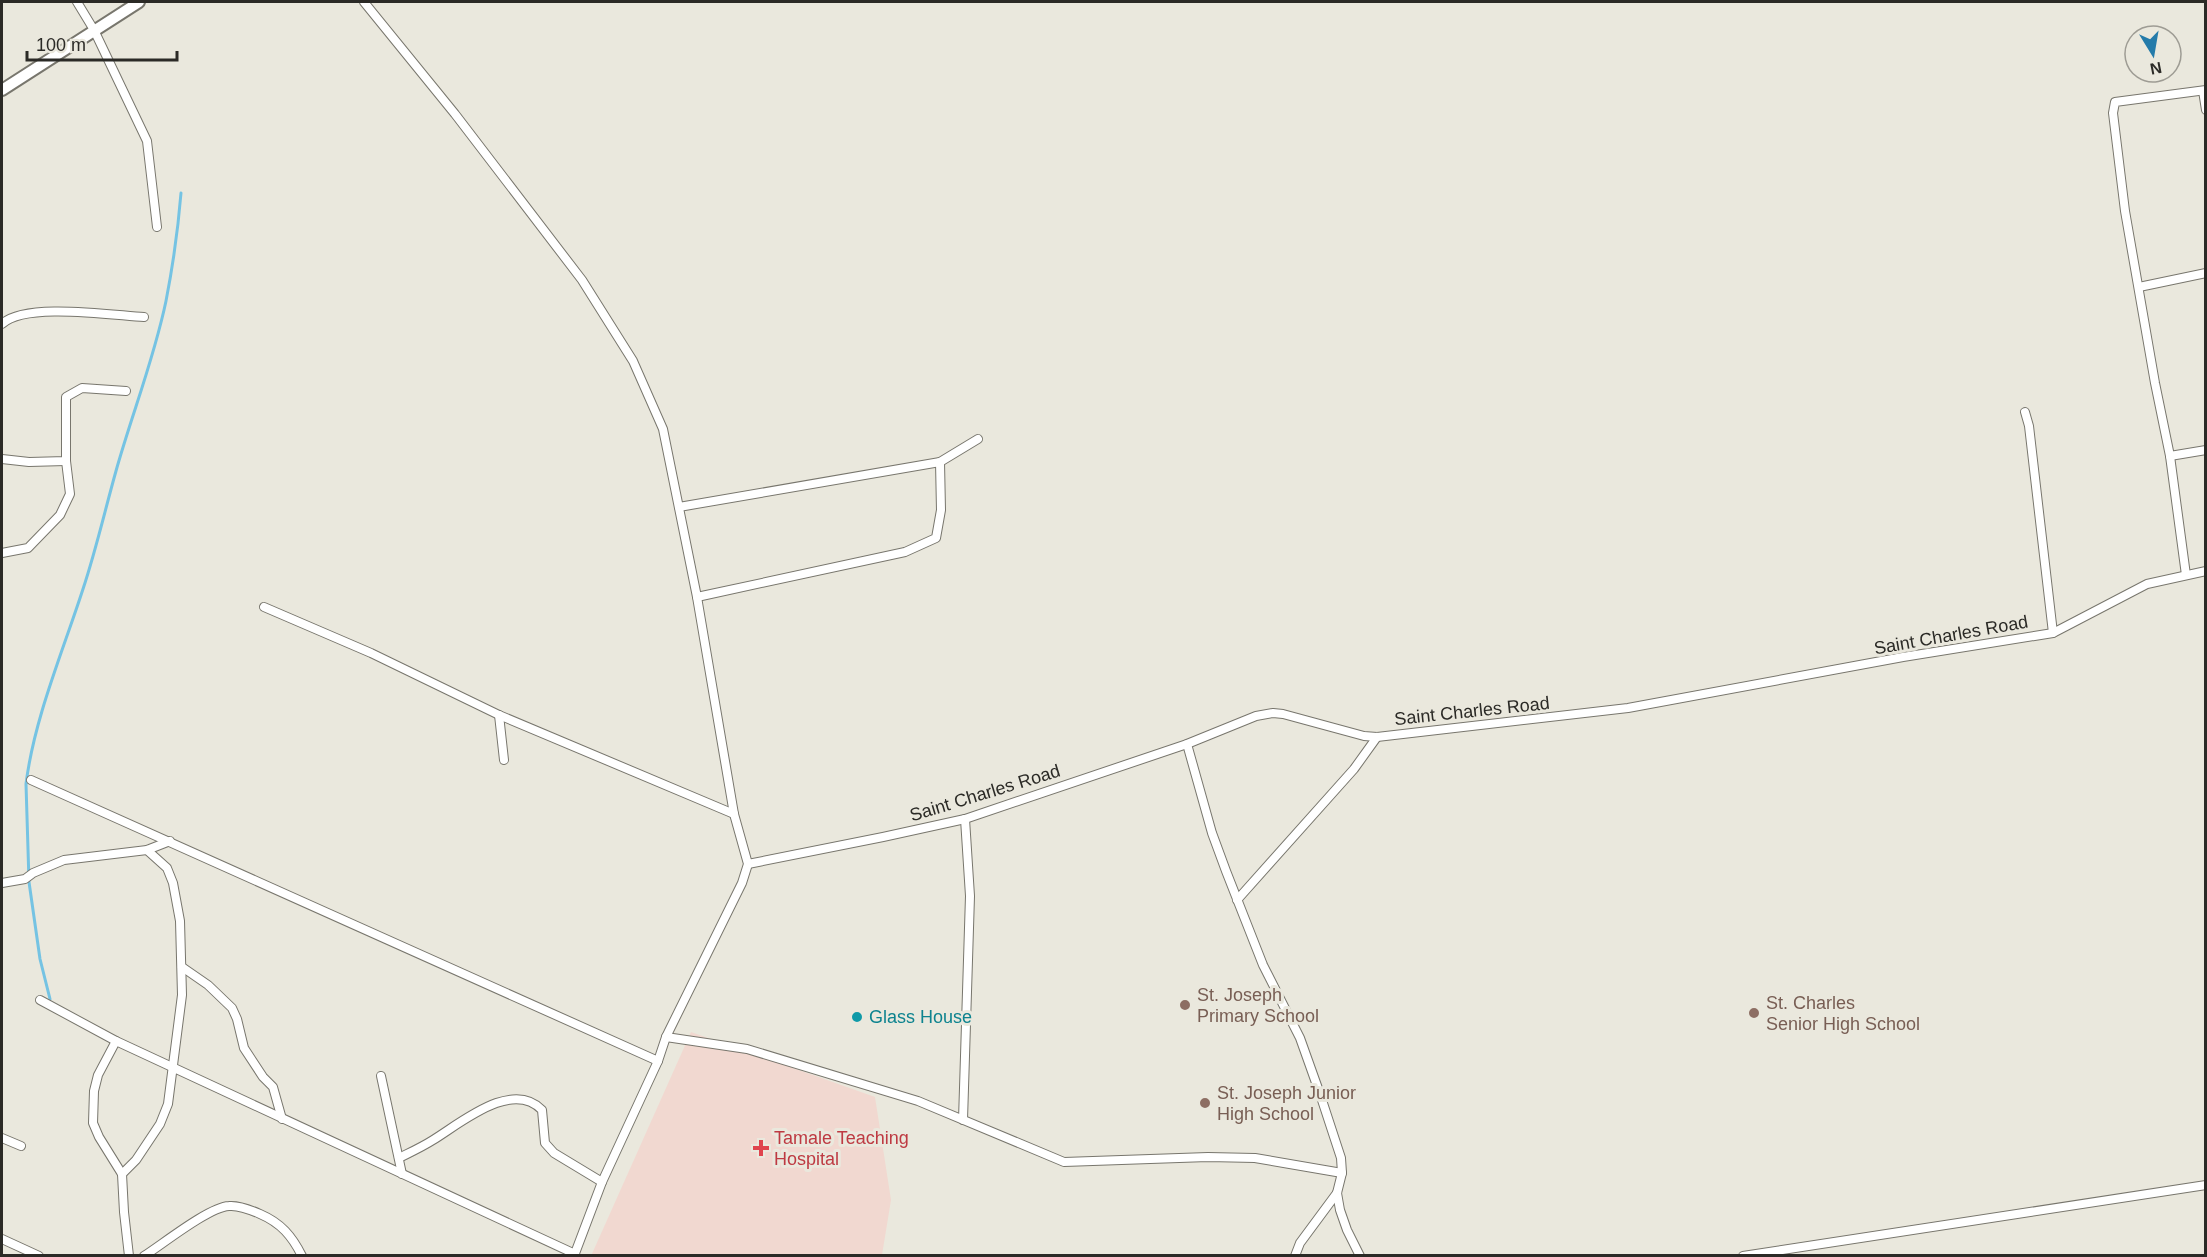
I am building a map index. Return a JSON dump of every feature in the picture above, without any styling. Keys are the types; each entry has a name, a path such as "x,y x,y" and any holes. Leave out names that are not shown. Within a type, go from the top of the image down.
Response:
{"main road":[{"path":"2,90 138,2"}],"street":[{"path":"77,2 94,30 147,141 157,227"},
{"path":"40,1000 116,1041 575,1255 602,1182 666,1037 742,882 748,864 734,814 697,597 663,429 633,361 582,280 462,123 364,2"},
{"path":"2186,575 2170,456 2155,383 2120,174 2113,106 2115,102 2204,90 2205,110"},
{"path":"2139,286 2205,273"},
{"path":"2,324 9,317 36,312 144,317"},
{"path":"2,553 28,548 60,515 70,494 66,461 66,397 82,388 126,391"},
{"path":"2025,412 2029,426 2053,633"},
{"path":"679,507 940,462 978,439"},
{"path":"2170,456 2205,450"},
{"path":"2,459 28,462 66,461"},
{"path":"697,597 905,552 936,538 942,510 940,462"},
{"name":"Saint Charles Road","path":"748,864 965,819 1187,744 1256,716 1273,713 1364,736 1377,737 1628,708 1903,657 2053,633 2146,584 2205,571"},
{"path":"264,607 371,653 500,715 734,814"},
{"path":"500,715 504,760"},
{"path":"1237,900 1354,769 1377,737"},
{"path":"1187,744 1212,833 1263,965 1300,1038 1341,1158 1342,1173 1337,1193 1300,1243 1295,1256"},
{"path":"31,780 657,1061"},
{"path":"963,1120 970,896 965,819"},
{"path":"2,883 25,879 33,873 64,861 147,850 170,842"},
{"path":"122,1174 136,1160 160,1124 168,1104 182,995 180,921 173,882 167,868 147,850"},
{"path":"182,967 208,985 232,1008 237,1019 243,1048 273,1087 280,1105 282,1119"},
{"path":"666,1037 747,1049 918,1101 1064,1162 1208,1157 1255,1158 1342,1173"},
{"path":"116,1041 98,1075 94,1091 93,1123 122,1174 129,1256"},
{"path":"381,1076 402,1174"},
{"path":"399,1158 486,1107 510,1100 534,1101 542,1110 545,1143 554,1153 602,1182"},
{"path":"2,1138 21,1146"},
{"path":"1743,1256 2205,1185"},
{"path":"1337,1193 1347,1230 1360,1256"},
{"path":"144,1256 205,1215 228,1206 250,1209 284,1228 302,1256"},
{"path":"2,1239 39,1256"}],"shaded area":[{"name":"Tamale Teaching Hospital","path":"691,1032 875,1097 891,1200 882,1255 591,1256"}],"waterway":[{"path":"50,999 40,959 29,882 26,784 42,710 88,574 122,450 155,344 171,274 181,193"}],"place":[{"name":"St. Joseph Primary School","path":"1185,1005"},
{"name":"St. Charles Senior High School","path":"1754,1013"},
{"name":"Glass House","path":"857,1017"},
{"name":"St. Joseph Junior High School","path":"1205,1103"},
{"name":"Tamale Teaching Hospital","path":"761,1148"}]}
